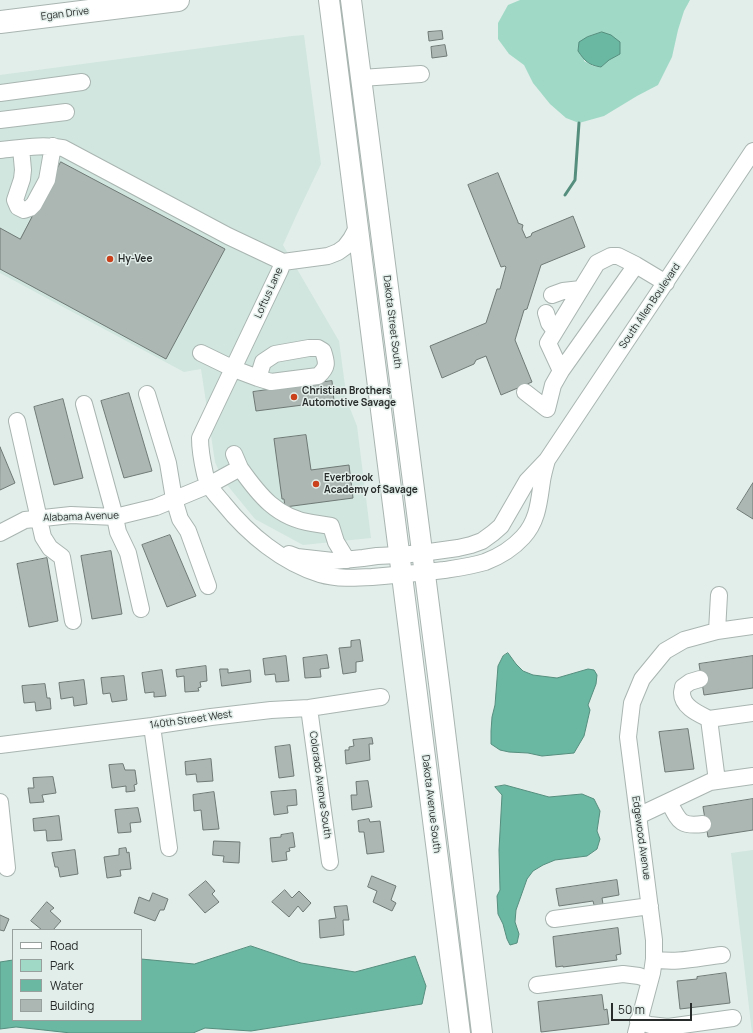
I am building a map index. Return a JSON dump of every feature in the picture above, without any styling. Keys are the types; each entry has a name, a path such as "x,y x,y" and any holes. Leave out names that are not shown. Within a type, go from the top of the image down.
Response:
{"highway":[{"name":"Egan Drive","path":"0,22 178,0"}],"main road":[{"path":"329,0 402,575"},
{"name":"Dakota Street South","path":"351,0 440,691 482,1033"},
{"name":"Dakota Avenue South","path":"402,575 460,1033"}],"street":[{"path":"361,78 420,74"},
{"path":"0,93 82,82"},
{"path":"0,120 66,112"},
{"path":"21,148 23,170 22,179 15,200 18,207 24,210 30,208 34,204 47,180 53,146"},
{"name":"Loftus Lane","path":"0,150 53,146 69,151 228,236 283,262 234,369 200,438 201,457 209,485 242,525 276,552 303,568 322,574 344,577 402,575"},
{"name":"South Allen Boulevard","path":"400,555 471,545 482,541 501,526 527,482 547,460 753,151"},
{"path":"283,262 328,256 338,252 345,247 358,226"},
{"path":"561,371 548,343 597,263 610,256 618,256 666,283"},
{"path":"525,392 547,409 553,385 561,371 636,265"},
{"path":"552,296 563,291 581,289"},
{"path":"546,313 549,323 555,331"},
{"path":"201,353 234,369 258,378"},
{"path":"147,394 168,463 174,499 180,519 188,531 208,586"},
{"path":"84,404 116,517 118,532 128,553 141,609"},
{"path":"17,421 43,537 50,548 62,557 73,622"},
{"name":"South Allen Boulevard","path":"402,575 485,562 514,545 523,537 532,525 539,505 542,480 547,460"},
{"name":"Alabama Avenue","path":"0,533 25,520 71,515 116,517 156,507 209,485 237,461 254,487 271,505 290,517 311,523 331,526 336,542 347,560"},
{"name":"Loftus Lane","path":"276,552 297,557 333,561 400,555"},
{"path":"719,595 717,631 753,626"},
{"name":"Edgewood Avenue","path":"637,1027 650,980 654,959 654,940 628,737 632,703 642,680 664,651 684,640 717,631"},
{"path":"700,680 690,682 683,687 682,694 689,707 709,719 753,713"},
{"name":"140th Street West","path":"0,744 264,711 309,708 381,697"},
{"name":"Colorado Avenue South","path":"309,708 330,862"},
{"path":"709,719 718,781"},
{"path":"152,726 169,848"},
{"path":"638,816 710,782 753,776"},
{"path":"0,802 7,868"},
{"path":"669,802 677,817 684,824 692,826 703,824"},
{"path":"554,919 650,906"},
{"path":"654,959 672,961 722,955"},
{"path":"537,985 623,974 639,976 650,980"},
{"path":"637,1027 650,1025 668,1027 732,1018"}],"shaded area":[{"path":"304,35 321,164 283,245 339,341 347,401 357,426 371,538 303,545 255,519 223,480 215,462 201,369 184,372 0,273 0,75"},
{"path":"753,850 753,1033 752,1033 731,853"}],"green space":[{"path":"520,0 690,0 684,11 678,30 672,57 658,85 604,116 579,123 566,118 550,104 533,83 524,65 509,54 498,39 498,23 508,5","holes":["594,35 620,54 608,60 601,67 593,66 584,61 587,37"]}],"water":[{"path":"602,32 611,35 620,42 620,54 609,60 601,67 587,62 578,51 579,42 587,37"},
{"path":"508,653 523,671 533,675 557,678 588,669 594,670 597,675 596,684 588,705 590,710 584,736 574,753 542,756 500,750 491,744 492,717 495,705 498,666 503,656"},
{"path":"505,785 549,797 582,794 594,799 600,811 597,831 600,839 597,849 587,856 555,860 543,865 533,871 527,879 516,910 515,922 519,934 517,943 510,945 498,914 497,896 500,890 499,850 502,795 495,787"},
{"path":"251,946 301,963 355,972 415,956 426,986 422,1004 251,1031 205,1028 193,1033 71,1033 16,1027 0,1029 0,962 12,960 12,1021 142,1021 142,959 194,964"}],"building":[{"path":"442,31 443,39 429,41 428,32"},
{"path":"445,45 447,56 432,58 431,47"},
{"name":"Hy-Vee","path":"61,162 225,249 166,359 0,269 0,228 20,239"},
{"path":"498,173 518,223 523,225 522,229 526,238 531,236 532,233 573,216 585,247 541,265 527,309 524,310 515,340 532,382 501,395 486,356 476,360 474,364 442,378 430,346 486,323 497,289 500,289 506,267 501,267 468,185"},
{"name":"Christian Brothers Automotive Savage","path":"332,381 334,401 256,411 253,392"},
{"path":"129,393 152,471 124,478 101,401"},
{"path":"63,399 83,478 54,485 34,407"},
{"name":"Everbrook Academy of Savage","path":"306,435 311,470 349,465 353,498 285,507 284,499 282,499 274,439"},
{"path":"0,447 15,483 0,490"},
{"path":"753,483 753,519 737,509"},
{"path":"170,535 196,596 167,607 142,545"},
{"path":"111,551 122,614 92,619 81,556"},
{"path":"47,558 58,621 29,627 17,564"},
{"path":"360,640 363,661 356,662 356,672 343,674 339,648 351,647 351,641"},
{"path":"327,655 329,668 320,669 321,677 305,678 303,658"},
{"path":"286,656 289,681 276,682 275,674 265,675 263,659"},
{"path":"753,656 753,688 704,695 699,664"},
{"path":"206,666 207,681 200,682 201,687 198,688 199,691 185,692 184,676 177,677 176,670"},
{"path":"220,669 228,669 228,673 250,670 251,682 222,686"},
{"path":"162,670 166,696 154,697 154,692 145,693 142,673"},
{"path":"124,676 127,700 112,702 110,693 103,694 101,678"},
{"path":"84,680 87,704 74,706 73,697 61,699 59,683"},
{"path":"45,684 47,698 50,698 51,709 36,711 35,702 24,703 22,686"},
{"path":"688,729 694,769 665,772 659,732"},
{"path":"372,738 373,744 369,744 370,760 346,764 345,750 349,750 349,747 354,746 353,740"},
{"path":"290,745 294,776 279,778 275,747"},
{"path":"211,759 213,781 197,782 196,774 186,775 185,762"},
{"path":"123,764 125,770 135,770 137,784 134,785 135,791 126,792 126,786 112,788 109,765"},
{"path":"53,777 56,793 42,795 44,802 30,803 28,788 34,788 33,778"},
{"path":"368,781 372,807 352,810 351,795 357,795 356,782"},
{"path":"296,790 297,805 287,806 288,813 274,815 271,792"},
{"path":"214,792 219,829 203,830 201,810 194,811 193,795"},
{"path":"753,799 753,830 708,837 703,807"},
{"path":"138,808 141,822 130,823 131,832 118,833 115,810"},
{"path":"59,816 62,840 47,841 46,830 34,831 33,819"},
{"path":"369,819 370,822 380,821 384,852 367,854 364,832 359,832 358,821"},
{"path":"293,833 295,847 289,848 290,851 286,852 287,860 272,862 270,838 281,837 281,835"},
{"path":"214,841 240,842 239,863 223,862 224,856 213,855"},
{"path":"126,848 127,853 129,852 131,869 120,870 121,876 107,878 104,857 119,855 119,849"},
{"path":"75,850 78,874 60,877 58,867 55,867 52,853"},
{"path":"372,876 396,886 391,900 396,903 392,911 373,902 377,891 368,887"},
{"path":"617,880 619,895 602,898 603,904 594,905 593,901 559,906 556,889"},
{"path":"206,881 215,891 212,894 219,902 205,913 189,895"},
{"path":"285,890 292,898 299,891 311,903 303,912 298,906 289,917 272,902"},
{"path":"153,893 168,899 164,910 160,910 155,921 134,913 139,897 149,901"},
{"path":"47,902 54,908 50,911 61,921 54,929 41,929 31,921"},
{"path":"347,906 349,920 343,920 344,935 320,938 319,920 336,918 334,907"},
{"path":"0,915 9,919 4,931 0,930"},
{"path":"618,928 621,954 616,955 617,960 556,967 553,937"},
{"path":"726,973 730,1003 680,1009 677,981 697,979 697,977"},
{"path":"602,995 604,1010 607,1009 609,1024 541,1032 538,1002"}],"waterway":[{"path":"565,195 575,180 579,123"}],"place":[{"name":"Hy-Vee","path":"110,259"},
{"name":"Christian Brothers Automotive Savage","path":"294,397"},
{"name":"Everbrook Academy of Savage","path":"316,484"}]}
